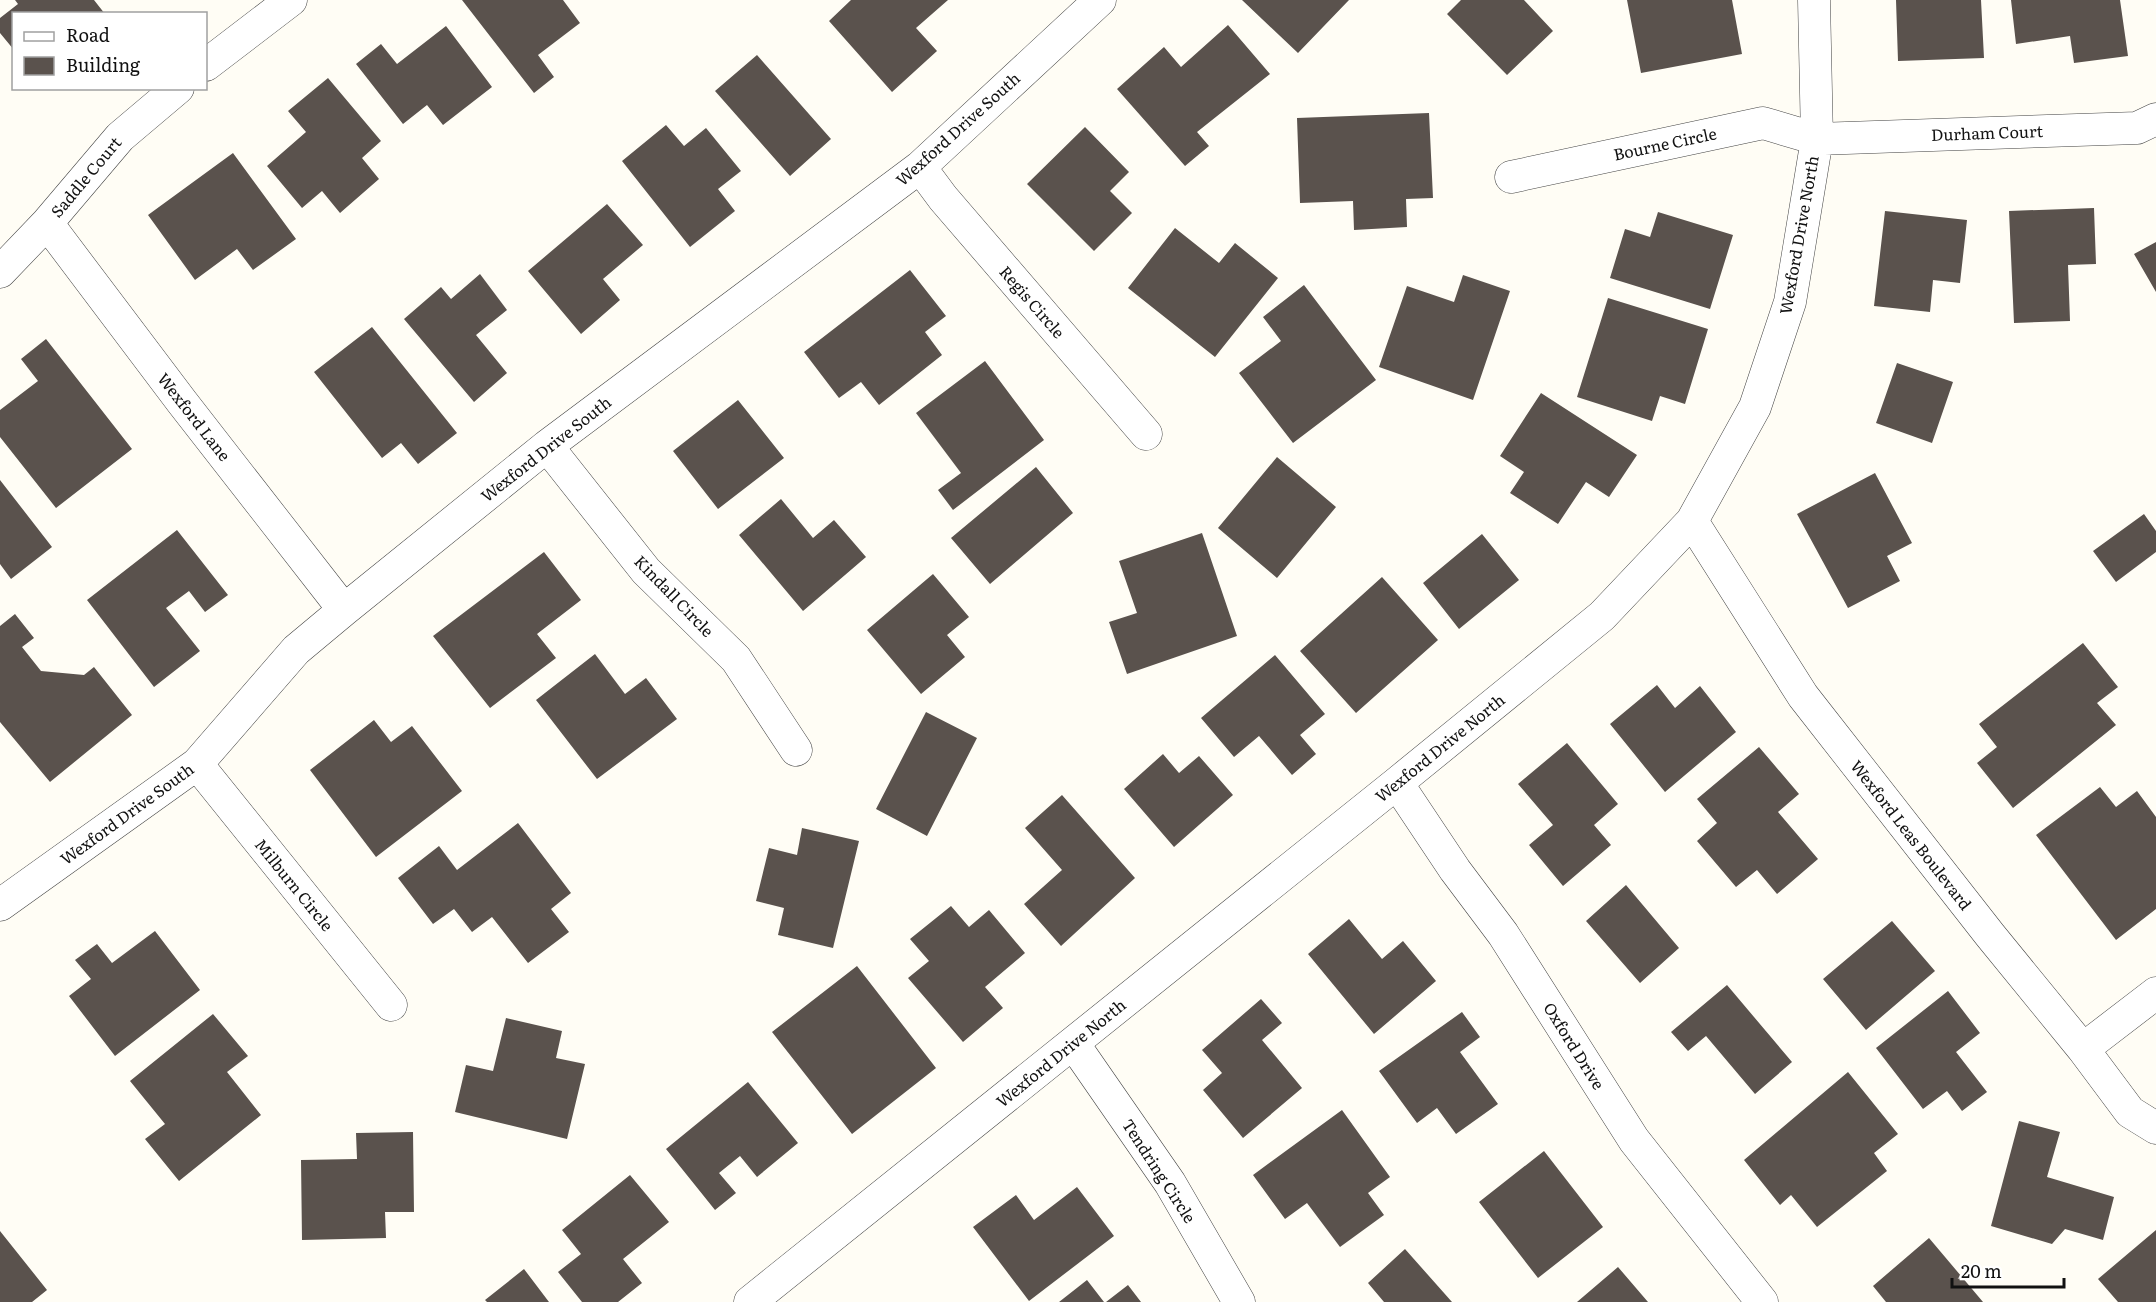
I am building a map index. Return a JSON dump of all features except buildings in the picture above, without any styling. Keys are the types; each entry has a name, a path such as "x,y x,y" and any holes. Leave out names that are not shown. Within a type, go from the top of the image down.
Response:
{"street":[{"path":"207,64 291,0"},
{"name":"Wexford Drive South","path":"0,905 197,764 296,650 547,446 920,167 1100,0"},
{"name":"Wexford Drive North","path":"750,1302 1602,616 1692,521 1755,407 1790,302 1817,139 1814,0"},
{"name":"Saddle Court","path":"0,272 47,223 120,137 176,90"},
{"name":"Durham Court","path":"1817,139 2137,128 2156,119"},
{"name":"Bourne Circle","path":"1511,177 1763,123 1817,139"},
{"name":"Regis Circle","path":"920,167 943,198 1146,434"},
{"name":"Wexford Lane","path":"47,223 182,402 344,610"},
{"name":"Kindall Circle","path":"547,446 646,571 736,659 796,750"},
{"name":"Wexford Leas Boulevard","path":"1692,521 1803,696 1990,935 2083,1049 2130,1112 2156,1128"},
{"name":"Milburn Circle","path":"197,764 391,1005"},
{"name":"Oxford Drive","path":"1397,783 1455,870 1503,934 1634,1140 1762,1302"},
{"path":"2083,1049 2156,993"},
{"name":"Tendring Circle","path":"1073,1043 1170,1183 1239,1302"}]}
